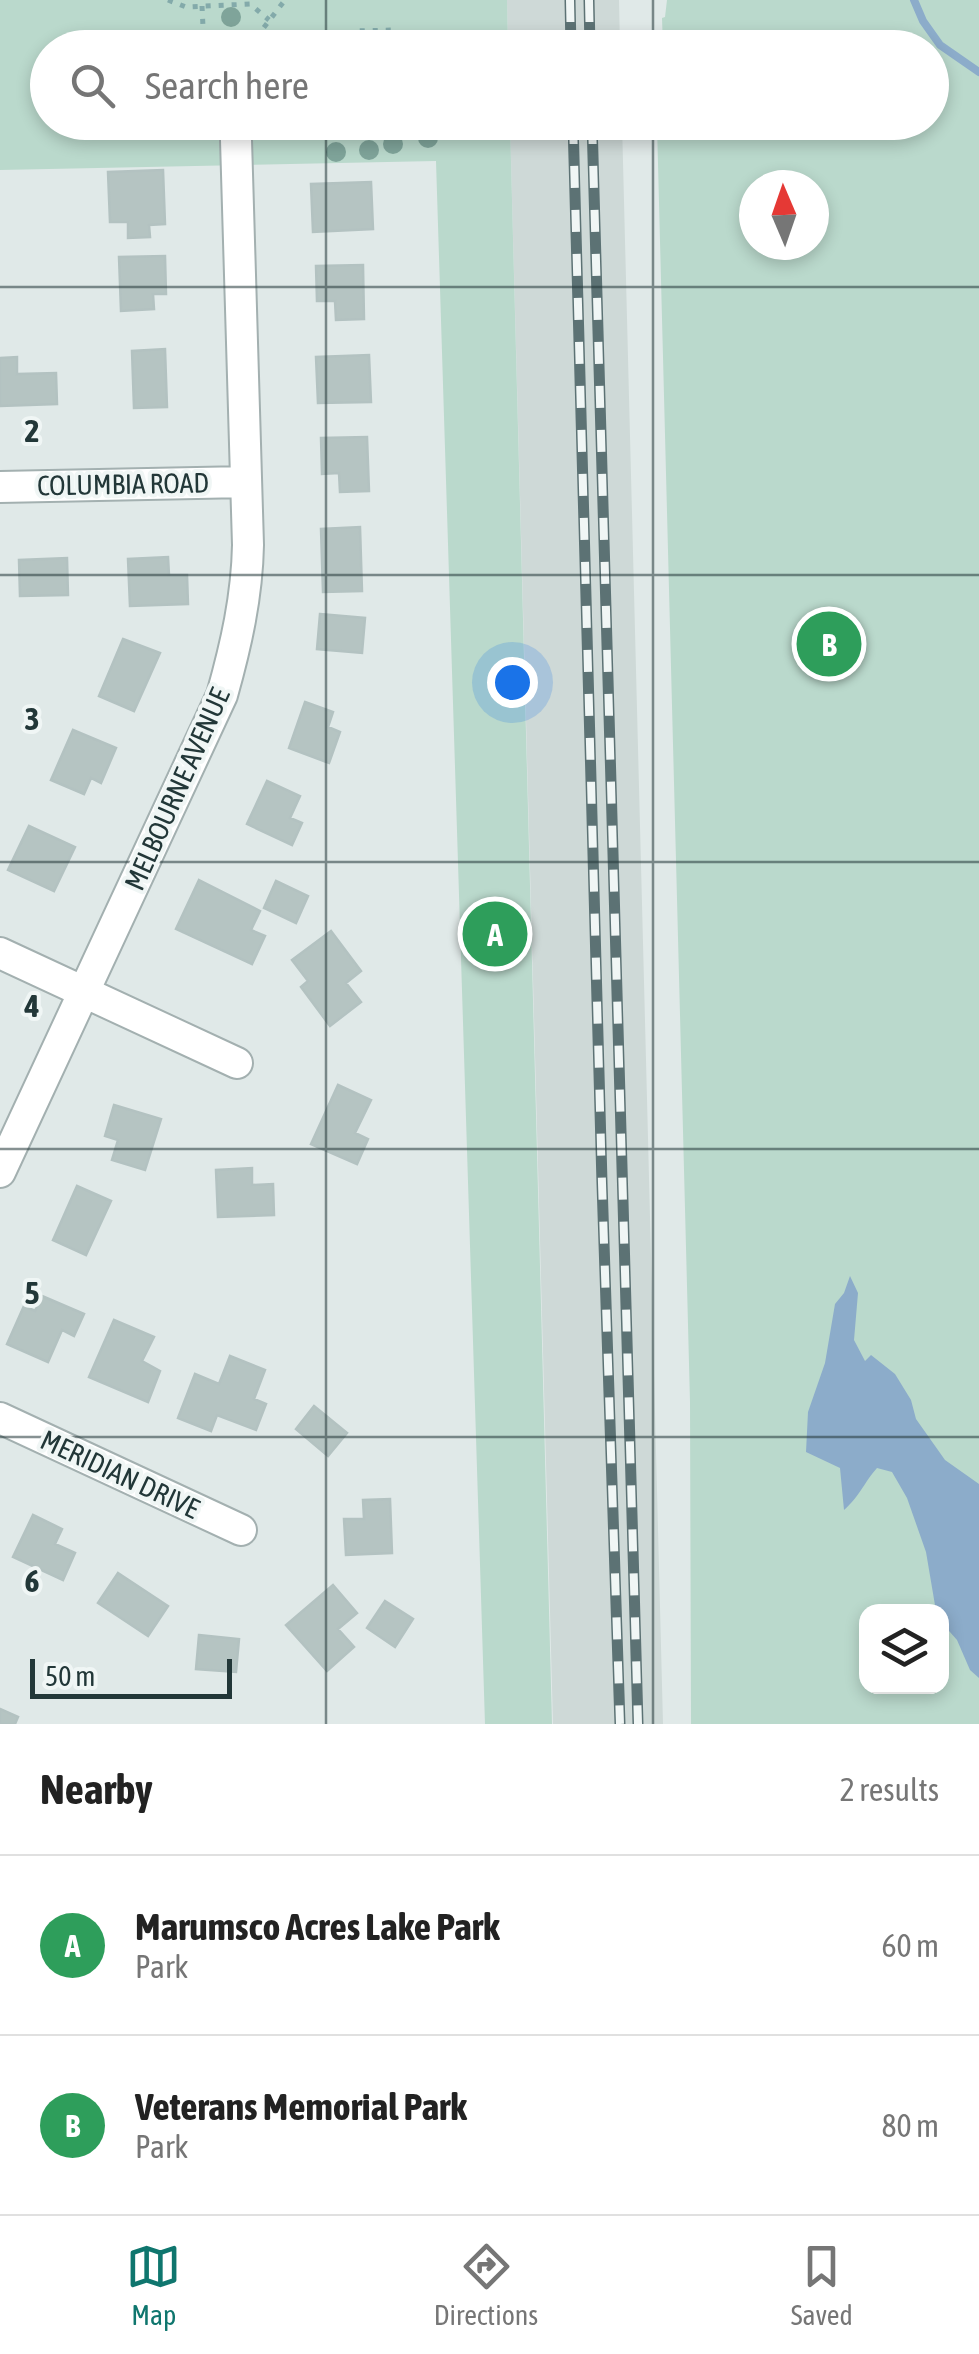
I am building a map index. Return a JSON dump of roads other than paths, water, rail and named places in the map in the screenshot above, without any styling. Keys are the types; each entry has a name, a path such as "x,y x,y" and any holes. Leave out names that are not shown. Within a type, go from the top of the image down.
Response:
{"street":[{"name":"MELBOURNE AVENUE","path":"0,1172 222,695 240,630 247,575 236,140"},
{"name":"COLUMBIA ROAD","path":"0,487 246,482"},
{"path":"0,953 237,1063"},
{"name":"MERIDIAN DRIVE","path":"0,1418 241,1530"}],"water":[{"path":"850,1276 858,1293 854,1340 865,1361 871,1355 895,1374 911,1400 916,1419 945,1460 979,1484 979,1678 970,1670 949,1631 949,1604 935,1604 926,1552 907,1498 892,1472 877,1468 844,1510 840,1468 806,1452 808,1412 825,1363 835,1304"}],"waterway":[{"path":"914,0 929,30"},
{"path":"949,51 979,72"}],"railway":[{"path":"570,0 571,30"},
{"path":"589,0 590,30"},
{"path":"573,140 620,1724"},
{"path":"593,140 638,1724"}],"place":[{"name":"Veterans Memorial Park","path":"829,644"},
{"name":"Marumsco Acres Lake Park","path":"495,934"}]}
